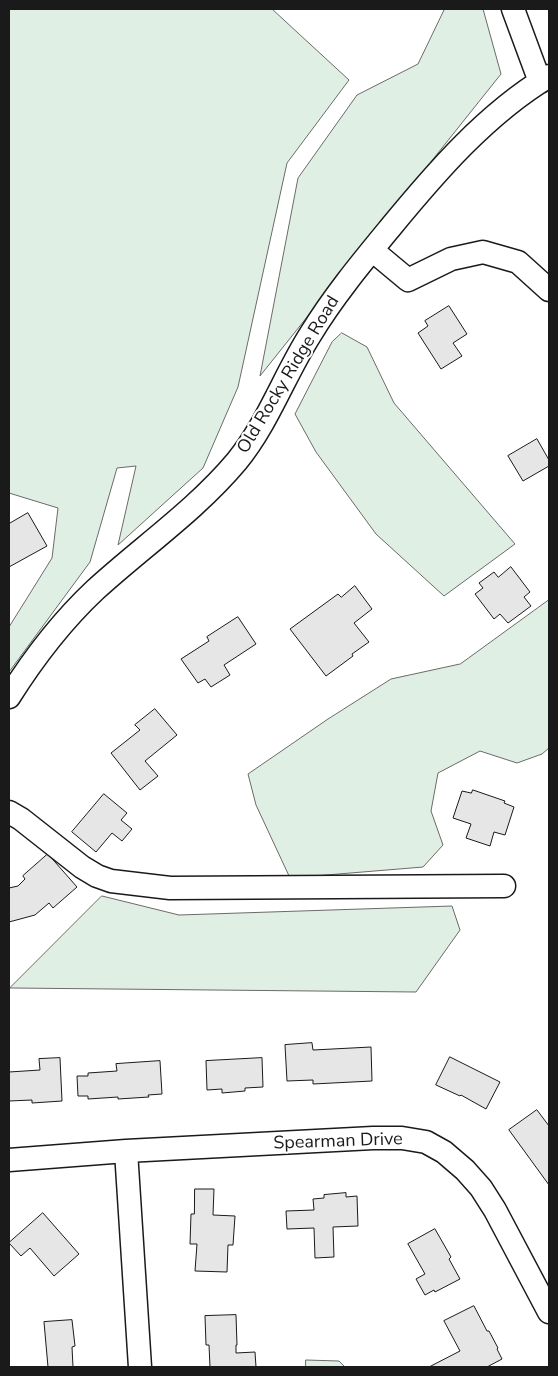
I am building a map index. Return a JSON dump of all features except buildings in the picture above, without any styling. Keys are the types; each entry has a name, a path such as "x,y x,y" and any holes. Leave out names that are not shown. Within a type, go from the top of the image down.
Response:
{"street":[{"path":"513,9 544,79"},
{"name":"Old Rocky Ridge Road","path":"9,697 43,649 73,612 216,484 237,461 261,426 310,334 332,302 372,250 439,171 470,139 508,105 544,79"},
{"path":"372,250 408,280 451,259 483,252 518,262 549,290"},
{"path":"9,812 22,819 82,867 97,876 111,881 170,888 504,886"},
{"name":"Spearman Drive","path":"9,1160 126,1151 373,1138 402,1138 426,1142 444,1152 465,1170 481,1188 495,1210 549,1312"},
{"path":"126,1151 140,1367"}],"green space":[{"path":"9,9 272,9 349,80 287,163 238,387 203,468 118,545 136,466 117,468 90,562 9,672 9,627 52,558 58,508 9,493"},
{"path":"483,9 501,74 260,376 298,178 357,95 418,64 444,10"},
{"path":"342,333 367,347 394,403 515,544 444,596 376,534 316,452 295,414 332,342"},
{"path":"549,600 549,748 542,754 517,763 480,751 438,773 431,811 443,845 423,867 290,878 256,805 248,774 328,719 391,679 460,664"},
{"path":"102,896 179,915 452,906 460,930 416,992 10,988"},
{"path":"306,1360 339,1361 345,1367 306,1367"}]}
